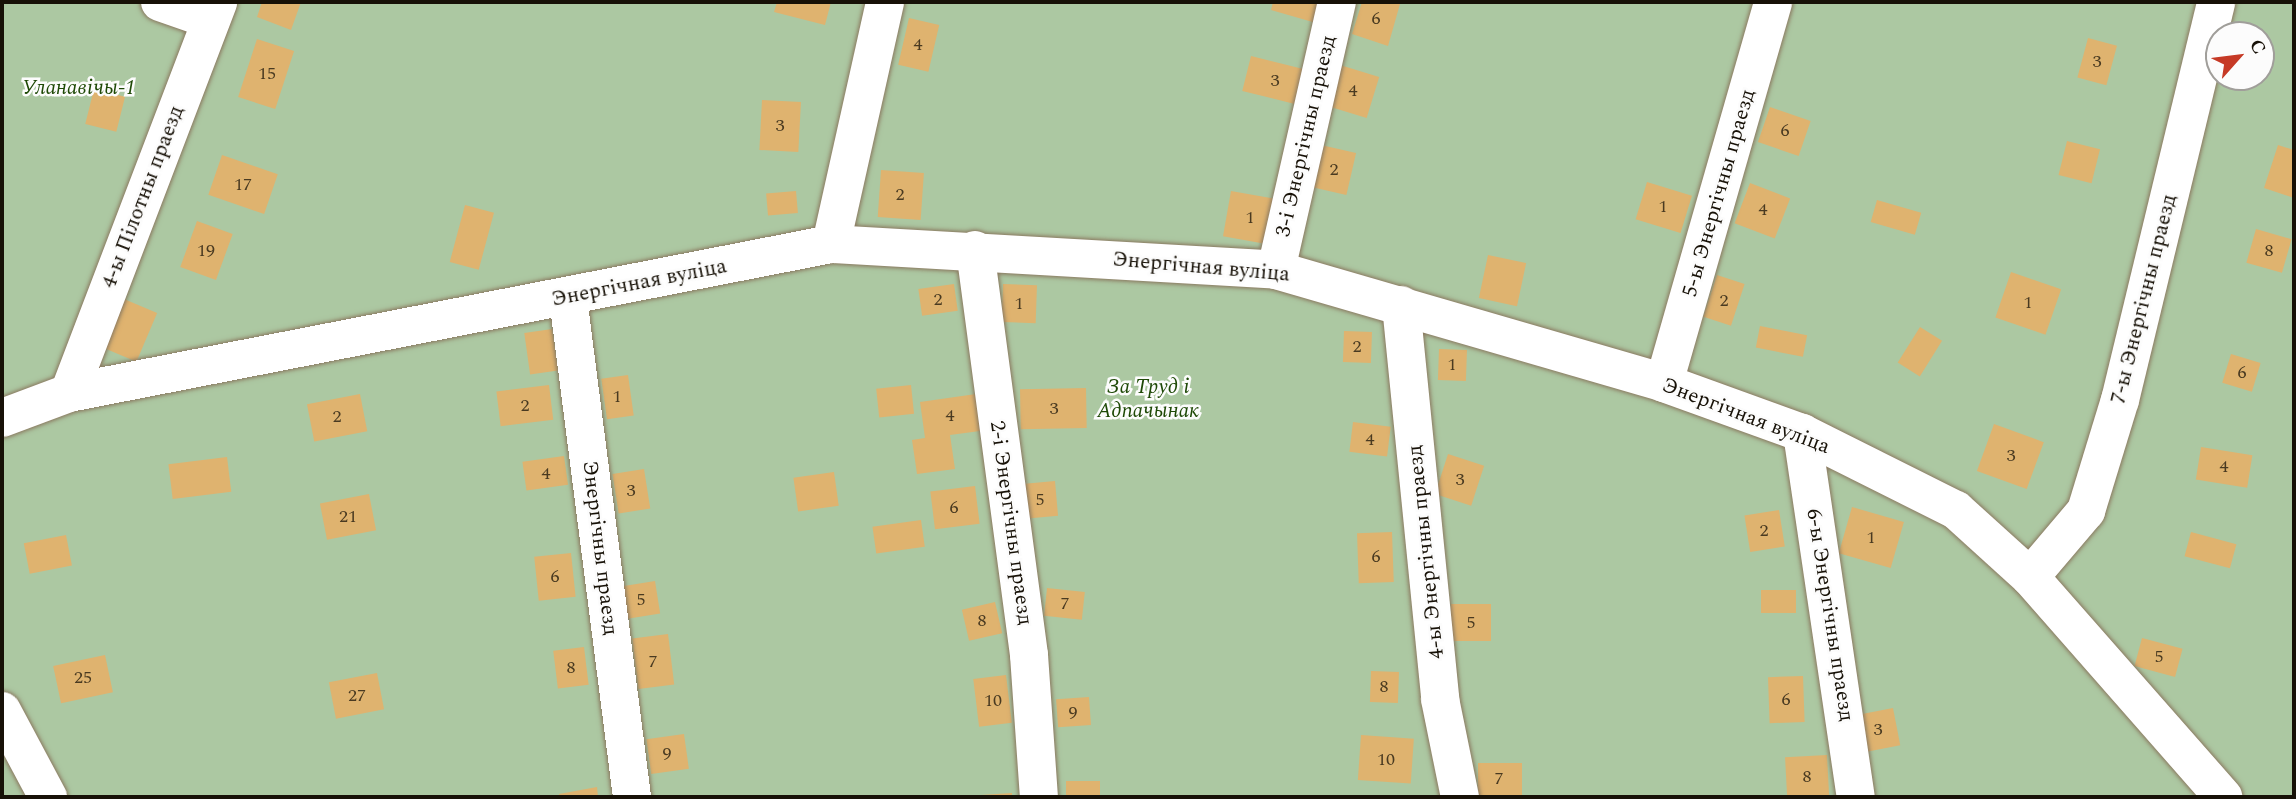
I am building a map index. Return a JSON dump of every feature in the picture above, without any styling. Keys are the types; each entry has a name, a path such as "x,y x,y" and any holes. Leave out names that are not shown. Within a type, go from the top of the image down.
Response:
{"street":[{"path":"160,2 215,11"},
{"path":"831,244 886,2"},
{"name":"3-і Энергічны праезд","path":"1276,270 1336,2"},
{"name":"5-ы Энергічны праезд","path":"1664,383 1773,2"},
{"name":"7-ы Энергічны праезд","path":"2031,577 2086,510 2120,400 2216,2"},
{"name":"4-ы Пілотны праезд","path":"69,393 215,11"},
{"name":"Энергічная вуліца","path":"2,418 69,393 568,298 831,244 975,250 1276,270 1664,383 1802,433 1956,509 2031,577 2223,797"},
{"name":"2-і Энергічны праезд","path":"975,250 1029,656 1039,797"},
{"name":"Энергічны праезд","path":"568,298 632,797"},
{"name":"4-ы Энергічны праезд","path":"1401,305 1440,699 1460,797"},
{"name":"6-ы Энергічны праезд","path":"1802,433 1856,797"},
{"path":"2,712 48,797"}],"green space":[{"name":"За Труд і Адпачынак","path":"2,2 2294,2 2294,797 2,797"}],"building":[{"path":"262,2 301,2 291,30 257,17"},
{"path":"777,2 831,2 825,25 774,12"},
{"path":"1273,2 1329,2 1323,25 1271,10"},
{"path":"1362,2 1400,4 1388,46 1352,34"},
{"path":"909,18 939,25 928,72 898,65"},
{"path":"2088,38 2117,46 2106,85 2077,78"},
{"path":"257,39 294,51 275,109 238,97"},
{"path":"1251,56 1308,70 1300,105 1242,91"},
{"path":"1340,65 1379,77 1367,118 1327,106"},
{"path":"94,89 125,97 116,132 85,124"},
{"path":"762,100 801,102 798,152 759,150"},
{"path":"1770,107 1811,121 1799,156 1758,142"},
{"path":"2067,141 2100,149 2092,183 2059,175"},
{"path":"1321,145 1356,153 1346,195 1311,187"},
{"path":"2278,145 2294,150 2294,198 2264,188"},
{"path":"222,155 278,174 264,214 208,195"},
{"path":"881,170 924,173 921,220 878,217"},
{"path":"1647,182 1692,196 1681,233 1636,219"},
{"path":"1750,183 1790,198 1775,239 1735,223"},
{"path":"796,191 798,213 768,216 766,194"},
{"path":"1231,191 1278,199 1270,245 1223,236"},
{"path":"1877,200 1921,213 1915,235 1871,222"},
{"path":"465,205 494,213 479,270 450,262"},
{"path":"197,221 233,234 216,280 180,267"},
{"path":"2256,229 2292,239 2282,273 2246,263"},
{"path":"1488,255 1526,263 1517,306 1479,298"},
{"path":"2011,272 2061,289 2045,335 1995,317"},
{"path":"1717,275 1745,284 1731,326 1703,317"},
{"path":"954,284 958,311 922,316 918,289"},
{"path":"1003,284 1037,285 1036,323 1002,322"},
{"path":"124,299 157,313 136,362 103,348"},
{"path":"1760,326 1807,335 1803,357 1756,348"},
{"path":"1920,327 1942,341 1920,376 1898,363"},
{"path":"552,329 558,371 530,374 524,333"},
{"path":"1344,331 1372,332 1371,363 1343,362"},
{"path":"1439,349 1467,350 1466,381 1438,380"},
{"path":"2231,354 2261,363 2252,392 2222,383"},
{"path":"628,375 634,416 607,419 601,379"},
{"path":"549,385 553,420 501,426 496,391"},
{"path":"911,385 914,414 879,417 876,389"},
{"path":"1086,388 1087,428 1021,429 1020,389"},
{"path":"360,394 367,431 314,442 307,404"},
{"path":"976,394 980,431 950,435 955,469 917,474 912,440 925,438 920,402"},
{"path":"1353,422 1391,427 1387,456 1349,452"},
{"path":"1994,424 2044,442 2027,489 1977,471"},
{"path":"2201,447 2252,455 2247,488 2196,480"},
{"path":"1448,454 1484,466 1471,506 1435,494"},
{"path":"564,456 568,485 526,491 522,462"},
{"path":"227,457 231,492 173,499 168,464"},
{"path":"644,469 650,509 619,514 612,474"},
{"path":"834,472 839,506 798,511 793,478"},
{"path":"1055,481 1058,516 1025,519 1022,484"},
{"path":"975,486 980,524 935,529 930,491"},
{"path":"369,494 376,530 327,540 320,504"},
{"path":"1852,507 1904,522 1891,568 1839,553"},
{"path":"1779,510 1785,547 1750,552 1744,515"},
{"path":"921,520 925,547 876,554 872,527"},
{"path":"1392,532 1394,582 1359,583 1357,533"},
{"path":"2191,532 2236,544 2230,568 2185,556"},
{"path":"66,535 72,565 30,574 24,543"},
{"path":"571,553 576,597 539,601 534,557"},
{"path":"655,581 660,614 628,619 622,586"},
{"path":"1047,588 1085,592 1082,620 1044,616"},
{"path":"1761,590 1796,590 1796,613 1761,613"},
{"path":"995,602 1002,633 969,641 962,610"},
{"path":"1451,604 1491,604 1491,641 1451,641"},
{"path":"668,634 674,685 638,689 632,638"},
{"path":"2142,638 2183,649 2175,677 2134,666"},
{"path":"584,647 589,685 558,688 553,651"},
{"path":"105,655 113,692 61,703 53,666"},
{"path":"1371,671 1399,672 1398,703 1370,702"},
{"path":"377,673 384,709 336,719 329,682"},
{"path":"1006,675 1012,723 979,727 973,679"},
{"path":"1803,676 1805,722 1770,723 1768,677"},
{"path":"1089,697 1091,725 1058,727 1056,699"},
{"path":"1893,708 1900,745 1863,753 1856,715"},
{"path":"684,734 689,769 651,774 646,739"},
{"path":"1361,735 1414,739 1411,784 1358,780"},
{"path":"1827,755 1829,797 1787,797 1785,757"},
{"path":"1478,763 1522,763 1522,796 1478,796"},
{"path":"1066,781 1100,781 1100,797 1066,797"},
{"path":"597,787 598,797 560,797 559,794"},
{"path":"1012,793 1012,797 981,795"}],"park label":[{"name":"Уланавічы-1","path":"79,88"}]}
